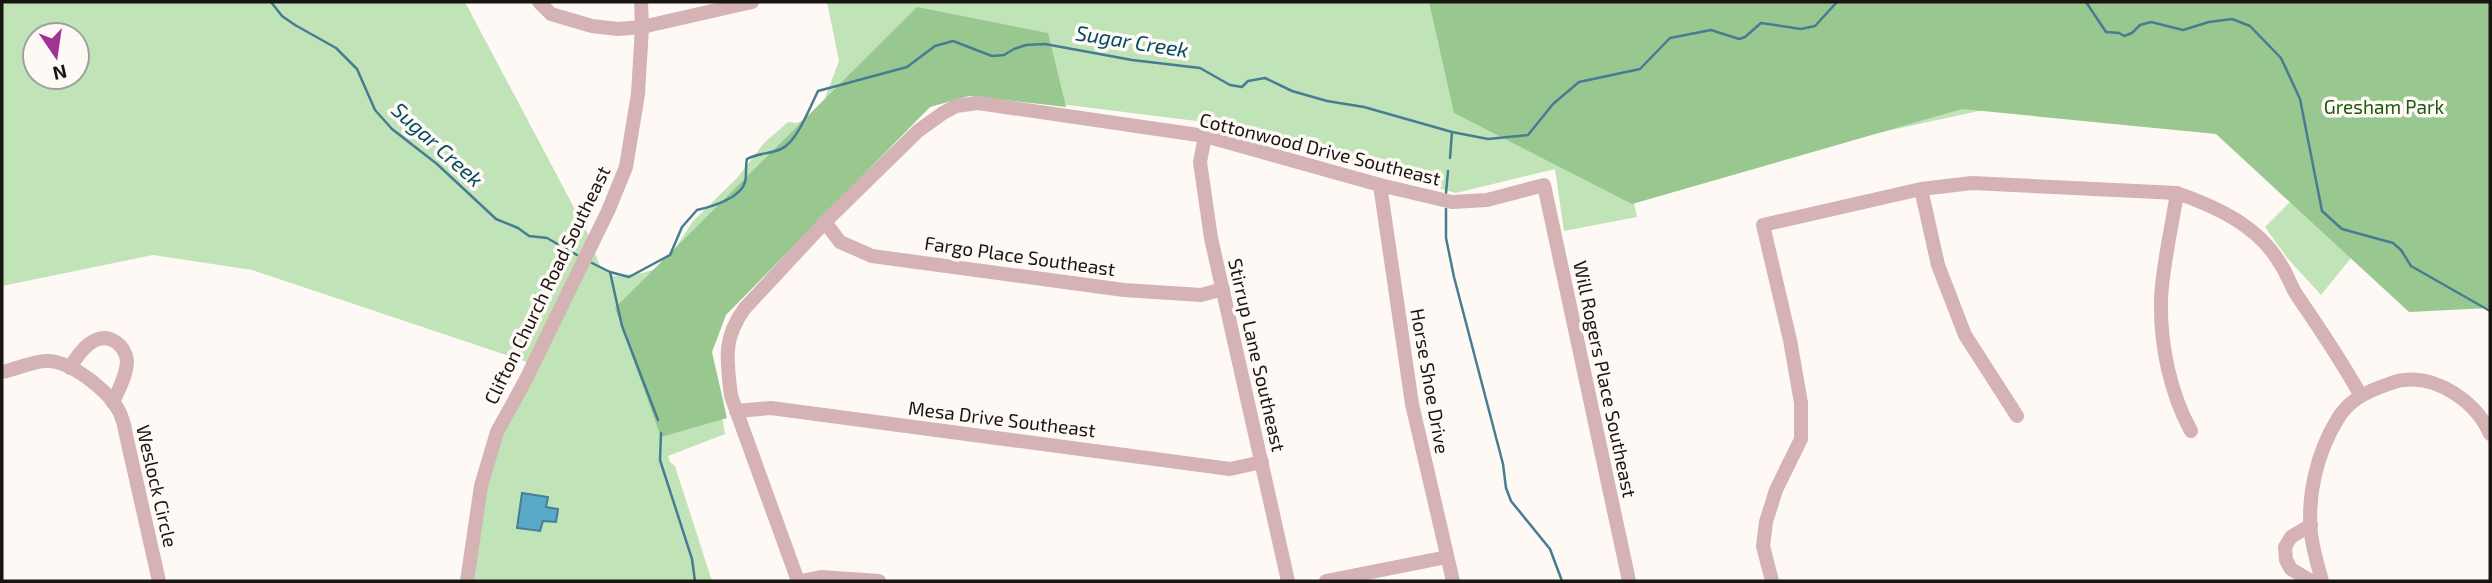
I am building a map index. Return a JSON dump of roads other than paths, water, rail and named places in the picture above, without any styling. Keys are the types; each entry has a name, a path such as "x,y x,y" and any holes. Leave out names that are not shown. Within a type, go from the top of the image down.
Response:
{"street":[{"path":"539,2 551,14 592,26 618,29 752,2"},
{"name":"Clifton Church Road Southeast","path":"467,581 481,486 497,432 524,383 608,211 626,167 634,126 642,26 641,2"},
{"name":"Cottonwood Drive Southeast","path":"799,581 736,411 727,364 729,335 735,321 825,222 918,131 956,106 978,103 1018,107 1049,114 1205,136 1380,185 1452,202 1486,200 1544,185"},
{"name":"Stirrup Lane Southeast","path":"1205,136 1200,162 1211,239 1288,581"},
{"path":"1772,581 1763,546 1766,522 1776,490 1801,439 1801,403 1790,340 1762,225 1921,189 1972,183 2177,193 2207,203 2238,220 2268,245 2360,394"},
{"name":"Horse Shoe Drive","path":"1380,185 1412,404 1452,581"},
{"name":"Will Rogers Place Southeast","path":"1544,185 1629,581"},
{"path":"1921,189 1938,265 1965,335 2017,416"},
{"path":"2177,193 2161,300 2165,353 2179,408 2191,431"},
{"name":"Fargo Place Southeast","path":"825,222 840,242 872,256 1124,290 1201,295 1223,289"},
{"path":"69,368 83,349 92,342 101,338 116,342 126,354 127,364 113,402"},
{"name":"Weslock Circle","path":"2,372 47,360 69,368 94,383 113,402 124,425 159,581"},
{"path":"2322,581 2311,525 2311,497 2323,449 2338,417 2360,394 2404,380 2429,382 2452,391 2470,405 2486,423 2490,434"},
{"name":"Mesa Drive Southeast","path":"736,411 771,408 1230,469 1262,462"},
{"path":"2311,525 2291,537 2285,547 2286,560 2291,569 2311,581"},
{"path":"1326,581 1447,557"},
{"path":"799,581 821,577 879,581"}],"water":[{"path":"522,493 548,497 546,507 558,509 556,522 543,521 540,531 517,528"}],"waterway":[{"name":"Sugar Creek","path":"271,2 282,16 336,48 357,69 375,110 392,129 437,164 496,219 529,236 547,238 577,255"},
{"name":"Sugar Creek","path":"592,263 629,277 670,255 682,227 697,210 725,201 738,193 746,180 747,159 787,145 818,91 907,67 935,46 953,41 992,56 1004,55 1026,45 1045,44 1132,60 1200,68 1230,85 1242,87 1248,81 1265,78 1292,91 1327,101 1364,107 1452,132 1488,139 1528,135 1553,104 1579,82 1640,69 1670,38 1711,30 1739,39 1761,23 1801,29 1815,26 1837,2"},
{"name":"Sugar Creek","path":"2086,2 2106,32 2124,36 2140,25 2151,22 2183,30 2209,22 2232,19 2250,26 2281,58 2300,99 2322,211 2342,229 2393,243 2411,266 2490,311"},
{"path":"1450,158 1452,132"},
{"path":"1446,193 1448,171"},
{"path":"1446,209 1446,238 1454,277 1503,464 1506,488 1511,501 1550,549 1562,581"},
{"path":"610,272 622,326 658,420"},
{"path":"661,433 660,460 692,559 695,581"}],"park label":[{"name":"Gresham Park","path":"2384,107"}]}
